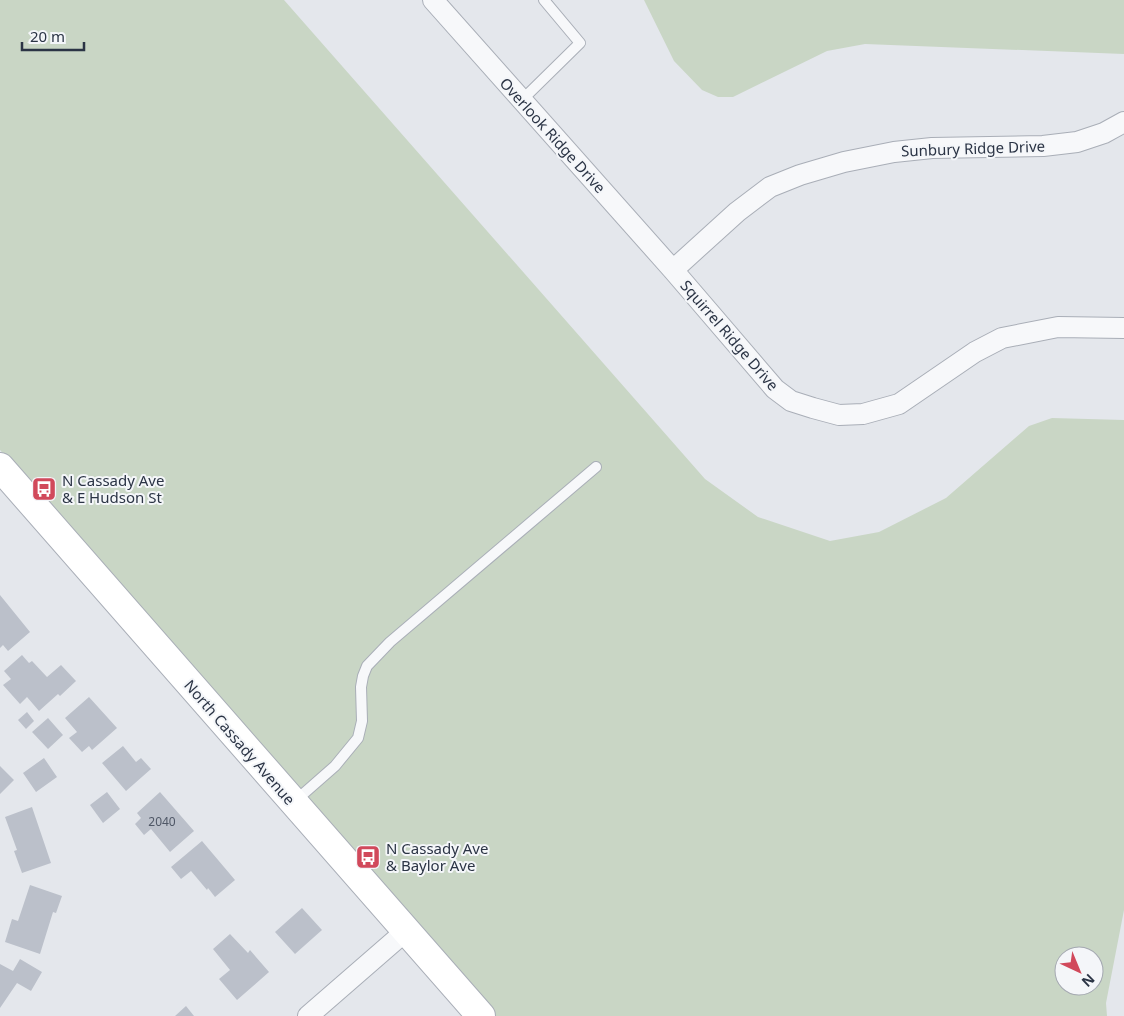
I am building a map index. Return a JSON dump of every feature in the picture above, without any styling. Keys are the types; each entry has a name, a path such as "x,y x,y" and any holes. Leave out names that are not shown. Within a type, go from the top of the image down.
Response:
{"main road":[{"name":"North Cassady Avenue","path":"0,467 481,1016"}],"street":[{"name":"Overlook Ridge Drive","path":"434,0 672,270"},
{"name":"Sunbury Ridge Drive","path":"672,270 737,212 770,187 800,175 844,162 894,152 932,148 1044,146 1077,142 1104,133 1124,122"},
{"name":"Squirrel Ridge Drive","path":"672,270 775,389 791,401 839,415 863,414 899,404 967,356 1002,338 1058,326 1124,328"},
{"path":"308,1016 407,930"}],"lane":[{"path":"522,100 580,43 544,0"},
{"path":"293,802 335,766 358,738 362,721 361,696 363,676 367,666 390,642 596,467"}],"green space":[{"path":"0,0 284,0 705,479 758,517 830,541 879,532 946,498 1029,426 1052,418 1124,420 1124,910 1106,1003 1107,1016 493,1016 0,450"},
{"path":"644,0 1124,0 1124,54 865,44 827,51 733,97 718,97 702,90 674,61"}],"building":[{"path":"0,595 30,632 8,651 3,645 0,648"},
{"path":"22,655 29,663 32,661 47,677 61,665 76,681 60,696 58,694 39,711 27,697 20,704 3,685 11,679 4,671"},
{"path":"89,697 117,728 92,750 89,746 82,752 69,738 77,732 65,718"},
{"path":"27,712 34,721 26,729 18,720"},
{"path":"48,718 63,735 48,749 32,732"},
{"path":"123,746 136,762 141,758 151,769 126,791 102,763"},
{"path":"44,758 57,777 36,792 23,773"},
{"path":"0,766 14,780 0,794"},
{"path":"107,792 120,809 103,823 90,805"},
{"path":"160,792 194,831 170,852 151,829 144,835 135,824 141,818 137,813"},
{"path":"32,807 51,863 22,873 14,851 17,850 5,817"},
{"path":"202,841 235,880 215,897 191,871 181,879 171,867"},
{"path":"30,885 62,896 56,913 53,912 40,954 5,942 12,919 18,921"},
{"path":"302,908 322,930 295,954 275,932"},
{"path":"230,934 248,953 250,950 269,972 237,1000 219,979 230,970 213,949"},
{"path":"20,959 42,972 31,991 17,983 0,1008 0,964 13,971"},
{"path":"186,1006 194,1016 175,1016"}],"place":[{"name":"N Cassady Ave & E Hudson St","path":"44,489"},
{"name":"N Cassady Ave & Baylor Ave","path":"368,857"}]}
